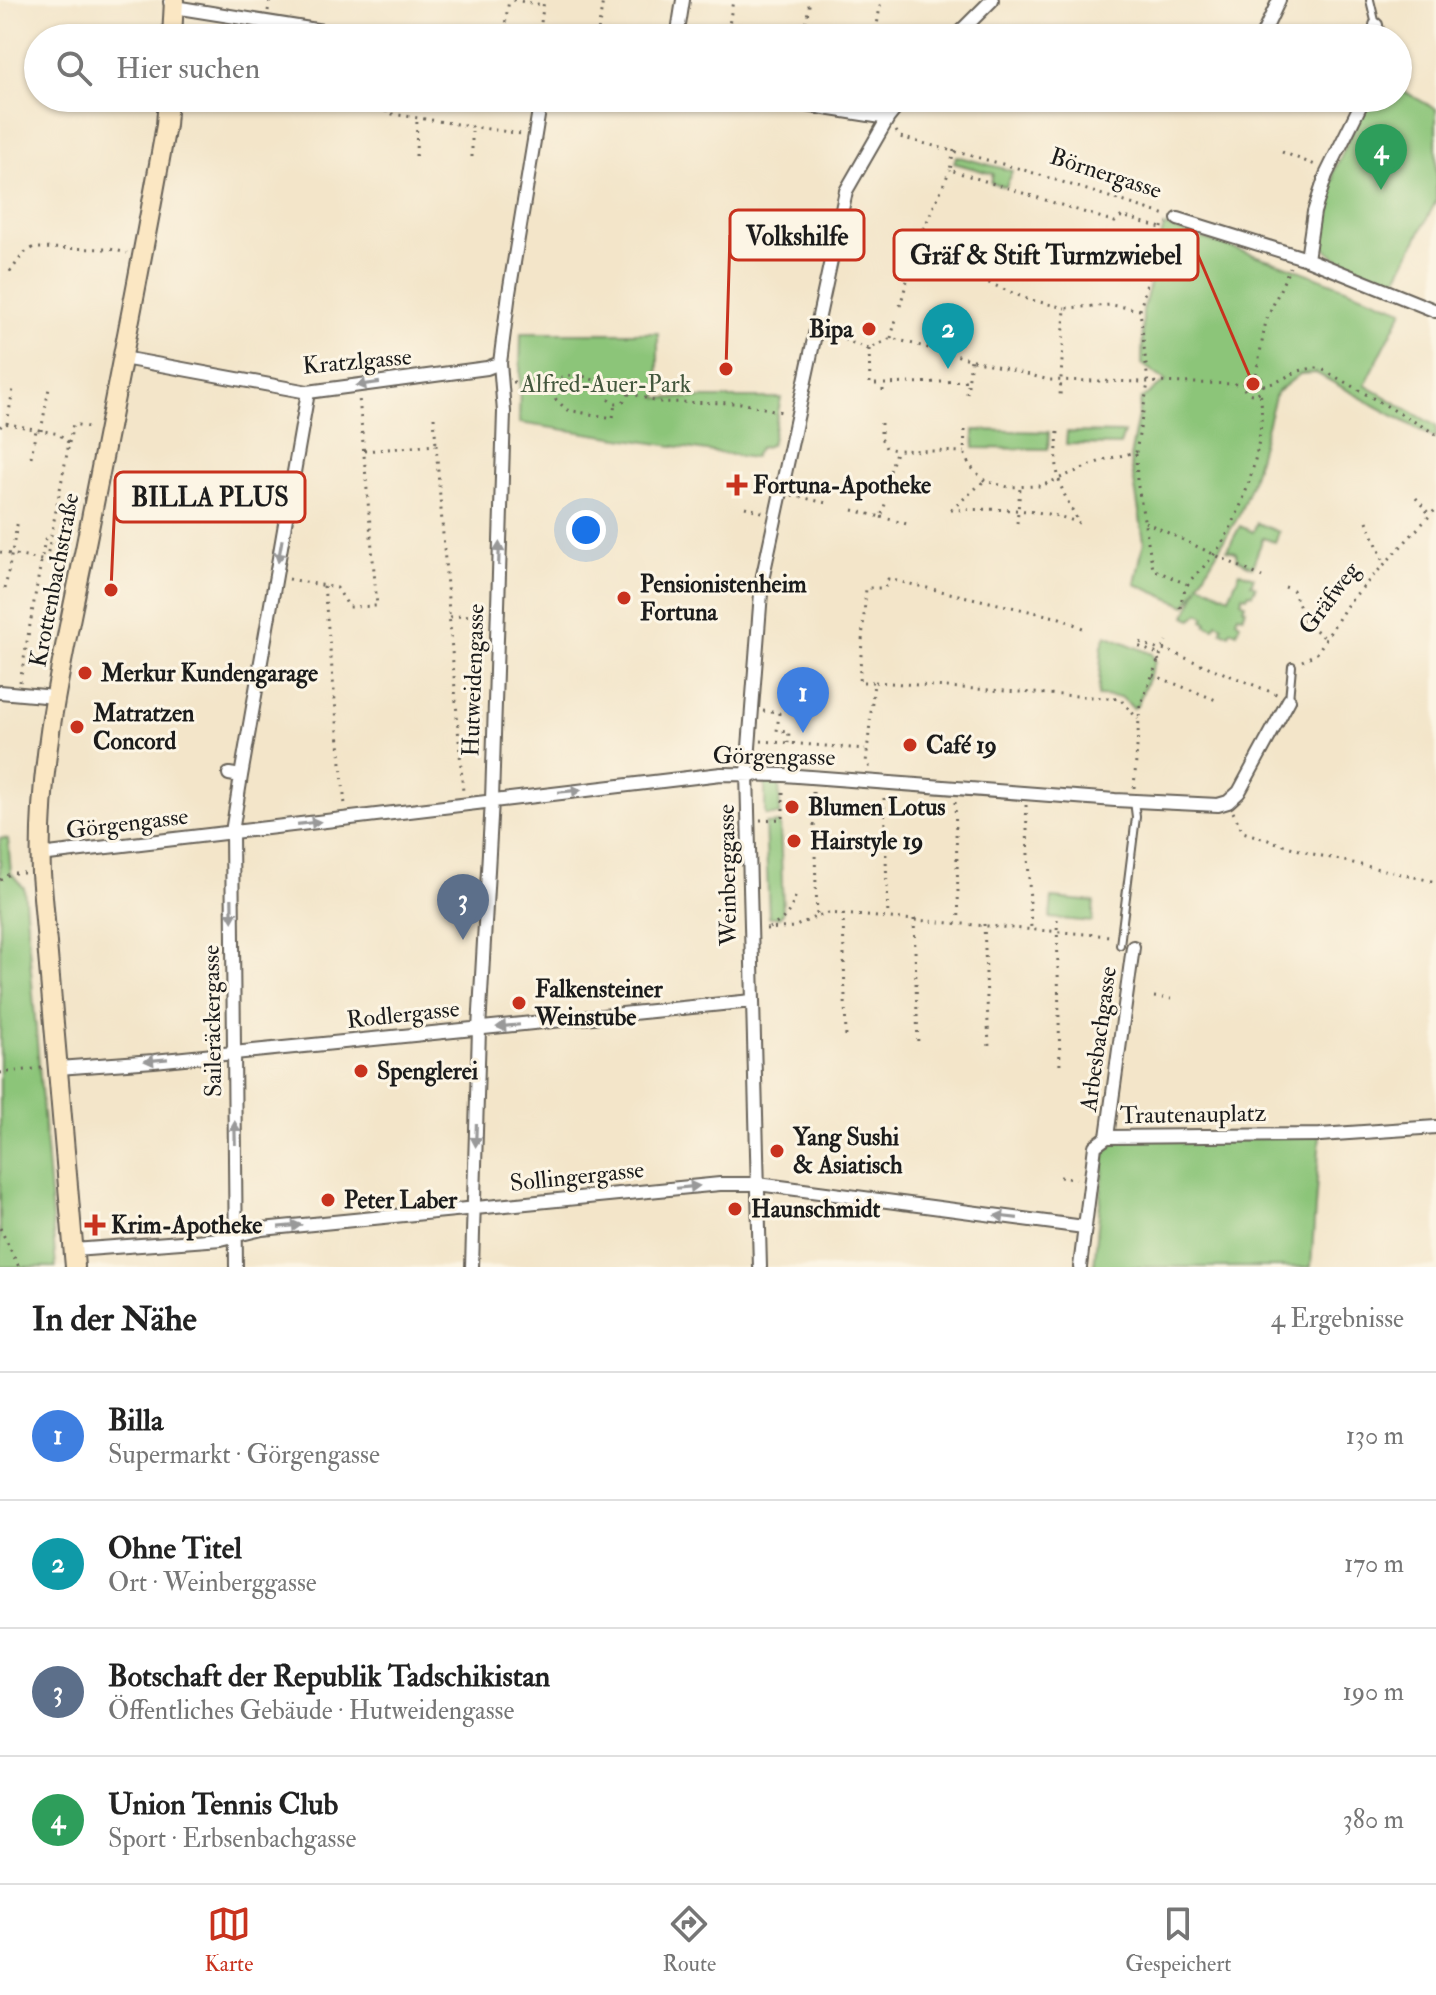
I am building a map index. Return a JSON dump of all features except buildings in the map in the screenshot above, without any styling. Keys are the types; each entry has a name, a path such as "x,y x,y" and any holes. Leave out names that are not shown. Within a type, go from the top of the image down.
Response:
{"main road":[{"path":"172,2 172,24"},
{"name":"Krottenbachstraße","path":"74,1258 40,855 44,795 55,697 123,358 167,112"}],"street":[{"path":"679,24 683,0"},
{"path":"968,24 992,0"},
{"path":"1268,24 1279,0"},
{"path":"172,2 291,24"},
{"name":"Hutweidengasse","path":"472,1267 479,1029 492,800 504,383 500,363 539,112"},
{"path":"850,112 888,118"},
{"name":"Weinberggasse","path":"760,1267 747,773 762,580 846,191 893,112"},
{"path":"1307,259 1314,212 1329,170 1357,112"},
{"name":"Börnergasse","path":"1178,219 1307,259 1436,311"},
{"name":"Kratzlgasse","path":"123,358 308,392 487,368 500,363"},
{"name":"Saileräckergasse","path":"236,1267 232,832 235,775 308,392"},
{"path":"0,692 55,697"},
{"name":"Gräfweg","path":"1228,802 1239,792 1289,700"},
{"name":"Görgengasse","path":"40,855 492,800 747,773 1207,806 1228,802"},
{"name":"Arbesbachgasse","path":"1107,1137 1127,946"},
{"name":"Rodlergasse","path":"58,1068 752,1001"},
{"name":"Trautenauplatz","path":"1080,1267 1095,1146 1107,1137 1320,1135 1436,1127"},
{"name":"Sollingergasse","path":"74,1258 262,1229 720,1184 758,1184 1084,1227"}],"lane":[{"path":"1370,0 1375,24"},
{"name":"Gräfweg","path":"1289,700 1292,666"},
{"name":"Arbesbachgasse","path":"1127,946 1121,937 1136,817 1134,801"}],"path":[{"path":"506,24 511,0 544,3 541,24"},
{"path":"599,24 603,0"},
{"path":"729,24 733,0"},
{"path":"806,24 810,0"},
{"path":"877,24 881,0"},
{"path":"386,112 535,136"},
{"path":"416,156 417,118"},
{"name":"Börnergasse","path":"888,118 900,137 1021,169 1178,219"},
{"path":"472,126 472,157"},
{"path":"900,306 920,237 950,170 954,150"},
{"path":"1282,152 1329,170"},
{"path":"950,170 1115,222 1122,216 1161,228"},
{"path":"1159,235 1140,310 1148,383 1136,452 1137,481 1153,569 1186,584"},
{"path":"10,272 24,253 33,248 110,249 142,257"},
{"path":"913,259 977,278 1027,299 1065,308 1112,305 1140,310"},
{"path":"1256,374 1266,321 1291,265 1307,259"},
{"path":"1060,396 1065,308"},
{"path":"891,338 896,319"},
{"path":"817,332 869,349 891,338 1049,380 1243,384"},
{"path":"869,349 870,384 967,381"},
{"path":"967,394 971,359"},
{"path":"1263,385 1273,384 1303,368 1320,368 1436,434"},
{"path":"504,383 538,382 577,374 656,402 741,403 798,416"},
{"path":"1256,374 1247,376 1243,384 1251,394 1260,391"},
{"path":"1180,608 1186,584 1214,555 1245,492 1261,424 1260,391 1263,385 1256,374"},
{"path":"606,385 612,380 621,380 628,386 625,399 615,403"},
{"path":"538,382 567,410 613,418 615,403"},
{"path":"883,384 883,391"},
{"path":"606,385 606,395 615,403"},
{"path":"275,577 337,588 349,607 377,606 357,386"},
{"path":"31,457 49,388"},
{"path":"7,424 13,389"},
{"path":"434,417 464,804"},
{"path":"881,423 881,438 886,448 964,452"},
{"path":"0,427 7,424 59,434 69,443"},
{"path":"18,694 45,539 51,536 73,424 77,425"},
{"path":"965,430 964,452 969,465 985,481 1020,488 1041,486 1103,460 1136,452"},
{"path":"985,481 951,510 1019,511 1079,523 1057,481 1058,432"},
{"path":"364,451 436,445"},
{"path":"890,471 896,450"},
{"path":"1017,523 1020,488"},
{"path":"781,492 826,503"},
{"path":"1416,498 1430,515"},
{"path":"881,517 886,501"},
{"path":"745,507 759,511"},
{"name":"Gräfweg","path":"1292,666 1317,653 1349,602 1436,509"},
{"path":"853,510 907,524"},
{"path":"5,589 18,520"},
{"path":"1367,521 1384,562"},
{"path":"1145,522 1262,577"},
{"path":"0,552 46,561 50,542 53,543"},
{"path":"1085,629 1060,618 888,579 885,588 866,588 859,682 1120,699 1138,719"},
{"path":"324,586 346,819"},
{"path":"1285,587 1293,590 1305,621 1326,639"},
{"path":"450,617 497,613"},
{"path":"1134,801 1138,719 1166,641"},
{"path":"1159,661 1155,653 1138,646 1140,642 1289,700"},
{"path":"1153,675 1216,700"},
{"path":"874,682 866,763 884,783 888,918"},
{"path":"752,710 779,713 777,731 789,732 788,743"},
{"path":"749,740 867,750"},
{"path":"748,820 783,819 784,775"},
{"path":"813,777 817,916"},
{"path":"955,788 959,922"},
{"path":"1026,794 1031,929"},
{"path":"1228,802 1243,832 1309,853 1436,882"},
{"path":"0,880 14,873"},
{"path":"769,928 791,911 796,894"},
{"path":"843,914 846,1039"},
{"path":"757,930 794,927 817,916 843,914 1121,937"},
{"path":"914,919 918,1046"},
{"path":"1057,919 1060,1069"},
{"path":"984,924 989,1048"},
{"path":"1154,997 1171,999"},
{"path":"0,1073 58,1068"},
{"path":"1060,1177 1078,1179"},
{"path":"0,1228 19,1267"}],"green space":[{"path":"1412,96 1436,109 1436,201 1395,282 1356,268 1331,254 1323,244 1317,233 1317,219 1330,182 1334,180 1333,173 1362,112 1412,112"},
{"path":"956,156 1012,171 1006,187 991,183 993,174 954,163"},
{"path":"1164,226 1288,266 1403,310 1365,385 1436,426 1436,439 1316,373 1300,374 1276,393 1251,484 1239,515 1199,583 1229,597 1240,572 1254,577 1251,584 1256,586 1252,594 1249,593 1247,597 1243,595 1241,601 1246,609 1243,616 1238,615 1236,620 1240,623 1237,632 1231,630 1229,634 1221,631 1222,626 1217,623 1214,628 1206,625 1207,622 1203,620 1205,616 1199,613 1192,619 1186,616 1199,585 1186,606 1135,584 1144,541 1130,458 1141,399 1166,381 1142,364 1143,311"},
{"name":"Alfred-Auer-Park","path":"521,333 658,333 658,398 781,398 771,445 759,448 753,458 519,423"},
{"path":"974,430 1049,432 1048,449 974,448"},
{"path":"1067,432 1124,433 1120,445 1066,444"},
{"path":"1257,523 1279,532 1275,542 1263,538 1252,567 1237,559 1236,552 1227,550 1240,526 1253,532"},
{"path":"1106,635 1152,654 1155,662 1137,706 1133,708 1121,697 1098,696 1102,646"},
{"path":"765,779 779,779 780,815 765,815"},
{"path":"780,823 783,913 779,917 769,917 765,824"},
{"path":"0,838 8,839 11,873 24,888 56,1267 0,1267"},
{"path":"1052,898 1094,902 1092,922 1050,918"},
{"path":"1320,1135 1311,1267 1094,1267 1105,1152 1112,1146 1113,1137"}],"place":[{"name":"Union Tennis Club","path":"1381,190"},
{"name":"Bipa","path":"869,329"},
{"name":"Volkshilfe","path":"726,369"},
{"name":"Ohne Titel","path":"948,369"},
{"name":"Gräf & Stift Turmzwiebel","path":"1253,384"},
{"name":"Fortuna-Apotheke","path":"737,485"},
{"name":"BILLA PLUS","path":"111,590"},
{"name":"Pensionistenheim Fortuna","path":"624,598"},
{"name":"Merkur Kundengarage","path":"85,673"},
{"name":"Matratzen Concord","path":"77,727"},
{"name":"Billa","path":"803,733"},
{"name":"Café 19","path":"910,745"},
{"name":"Blumen Lotus","path":"792,807"},
{"name":"Hairstyle 19","path":"794,841"},
{"name":"Botschaft der Republik Tadschikistan","path":"463,940"},
{"name":"Falkensteiner Weinstube","path":"519,1003"},
{"name":"Spenglerei","path":"361,1071"},
{"name":"Yang Sushi & Asiatisch","path":"777,1151"},
{"name":"Peter Laber","path":"328,1200"},
{"name":"Haunschmidt","path":"735,1209"},
{"name":"Krim-Apotheke","path":"95,1225"}]}
